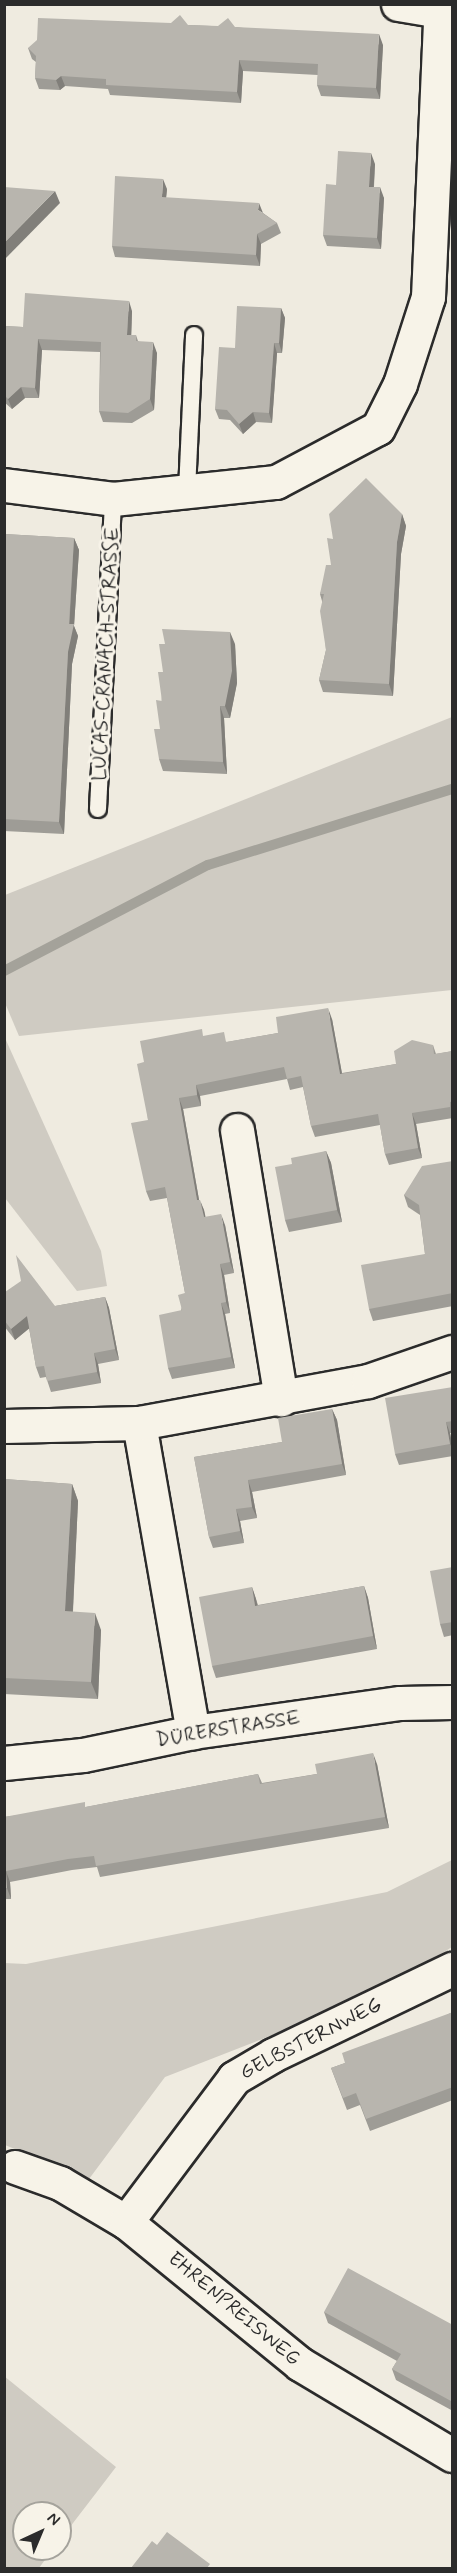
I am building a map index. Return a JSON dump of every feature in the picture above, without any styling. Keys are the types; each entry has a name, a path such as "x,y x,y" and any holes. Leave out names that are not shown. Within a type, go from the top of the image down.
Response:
{"street":[{"path":"398,4 445,10"},
{"name":"LUCAS-CRANACH-STRASSE","path":"4,485 113,499 276,482 378,428 440,298 445,10"},
{"path":"237,1130 281,1399"},
{"path":"4,1426 139,1423 281,1399 368,1381 453,1352"},
{"path":"139,1423 193,1732"},
{"name":"DÜRERSTRASSE","path":"4,1763 83,1755 193,1732 400,1703 453,1702"},
{"name":"GELBSTERNWEG","path":"126,2222 234,2078 273,2055 453,1969"},
{"name":"EHRENPREISWEG","path":"15,2167 60,2183 126,2222 300,2364 453,2455"}],"lane":[{"path":"187,491 194,335"},
{"name":"LUCAS-CRANACH-STRASSE","path":"98,809 113,499"}],"shaded area":[{"path":"452,717 452,990 19,1036 5,1003 5,895"},
{"path":"5,1038 101,1251 107,1286 77,1291 5,1198"},
{"path":"452,1860 452,1947 400,1979 311,2020 165,2077 89,2179 5,2145 4,1963 26,1964 387,1892"},
{"path":"4,2376 116,2467 72,2524 72,2501 12,2501 12,2561 44,2561 39,2568 5,2568"}],"building":[{"path":"180,15 188,25 218,26 228,18 235,27 379,34 376,88 317,85 318,64 239,60 237,92 106,85 106,79 61,76 56,80 35,78 36,56 28,48 37,40 38,18 171,23"},
{"path":"338,151 371,153 369,187 380,187 377,238 323,235 326,184 336,185"},
{"path":"115,176 163,179 162,197 259,203 258,210 277,223 257,234 256,255 112,246"},
{"path":"4,187 55,191 4,243"},
{"path":"25,293 129,301 127,335 136,335 136,341 153,342 150,399 128,413 99,411 101,342 38,339 35,388 21,387 8,399 4,395 4,326 23,327"},
{"path":"237,306 281,308 279,343 274,343 269,413 253,412 239,424 227,410 215,409 219,347 235,348"},
{"path":"366,478 402,514 397,542 389,684 319,680 326,650 320,611 324,594 320,594 326,565 331,565 327,538 333,539 329,514"},
{"path":"4,534 74,538 69,624 74,624 68,652 59,822 4,819"},
{"path":"162,629 230,632 232,671 225,706 220,706 223,762 159,759 154,729 160,729 156,700 162,701 158,672 163,672 159,644 165,644"},
{"path":"328,1008 340,1074 396,1064 394,1051 412,1040 433,1045 434,1054 453,1051 453,1101 450,1102 450,1107 412,1113 418,1148 385,1154 378,1114 311,1126 301,1076 287,1079 284,1067 196,1085 197,1095 179,1098 197,1200 200,1200 204,1217 221,1214 230,1262 220,1264 226,1302 221,1303 231,1357 168,1368 159,1315 182,1310 178,1295 185,1293 165,1187 146,1191 131,1123 148,1120 137,1064 144,1062 140,1041 202,1029 203,1036 224,1032 226,1042 278,1033 276,1017"},
{"path":"326,1151 337,1210 285,1220 275,1167 292,1164 291,1158"},
{"path":"453,1161 453,1293 369,1309 361,1265 425,1254 419,1205 404,1195 422,1166"},
{"path":"16,1255 55,1306 105,1297 115,1349 94,1353 97,1372 47,1381 44,1366 36,1367 27,1316 11,1329 4,1320 4,1292 21,1281"},
{"path":"453,1387 453,1421 446,1422 450,1444 395,1454 385,1398"},
{"path":"332,1409 342,1464 248,1480 252,1507 236,1509 240,1531 209,1537 194,1457 282,1442 278,1418"},
{"path":"4,1479 72,1484 65,1611 95,1613 91,1682 4,1678"},
{"path":"453,1567 453,1622 440,1624 430,1571"},
{"path":"364,1586 373,1636 212,1666 199,1597 252,1587 255,1606"},
{"path":"373,1753 385,1817 96,1866 94,1856 68,1859 6,1871 7,1888 4,1888 4,1817 85,1802 85,1807 258,1774 260,1784 317,1774 315,1764"},
{"path":"453,2012 453,2087 366,2119 356,2093 343,2098 331,2068 345,2063 342,2053"},
{"path":"348,2268 453,2325 453,2399 451,2401 392,2369 401,2354 324,2312"},
{"path":"167,2532 210,2564 207,2568 131,2568 152,2541 157,2545"}],"waterway":[{"path":"4,971 208,865 452,789"}]}
